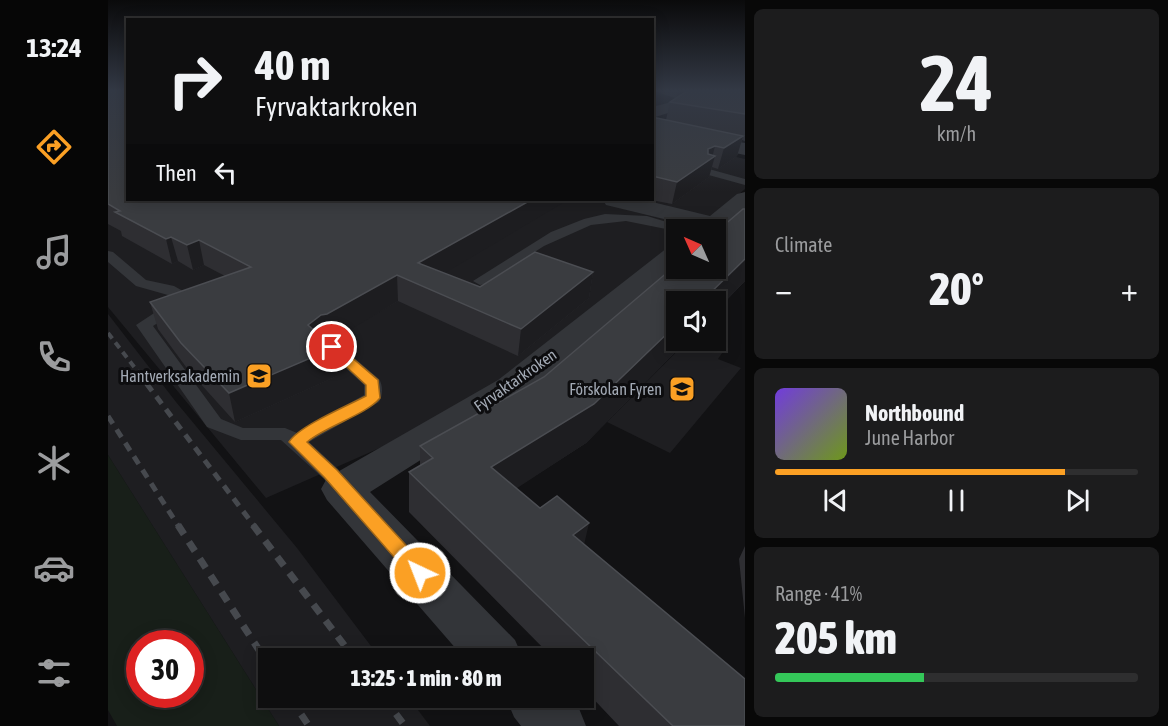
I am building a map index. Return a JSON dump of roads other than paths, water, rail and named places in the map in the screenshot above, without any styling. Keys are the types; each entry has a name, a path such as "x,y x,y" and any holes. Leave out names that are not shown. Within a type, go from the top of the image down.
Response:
{"street":[{"path":"654,131 745,149"},
{"path":"720,219 745,199"},
{"path":"619,201 684,215 693,219"},
{"path":"726,230 745,234"},
{"name":"Fyrvaktarkroken","path":"342,489 510,388 620,303 666,263"},
{"path":"342,489 488,648"},
{"path":"541,708 558,726"}],"lane":[{"path":"709,172 745,182"},
{"path":"480,281 539,245 585,223 619,218 666,224"},
{"path":"108,255 141,283 169,289 183,295 181,302 144,325 214,423 241,434 285,434 297,442 331,474 342,489"},
{"path":"297,442 315,428 373,398 373,383 332,347"}],"railway":[{"path":"108,333 138,372"},
{"path":"137,371 255,527"},
{"path":"108,416 179,527"},
{"path":"178,525 258,649"},
{"path":"253,525 346,648"},
{"path":"297,708 309,726"},
{"path":"392,708 405,726"}],"place":[{"name":"Hantverksakademin","path":"259,376"},
{"name":"Förskolan Fyren","path":"682,389"}]}
